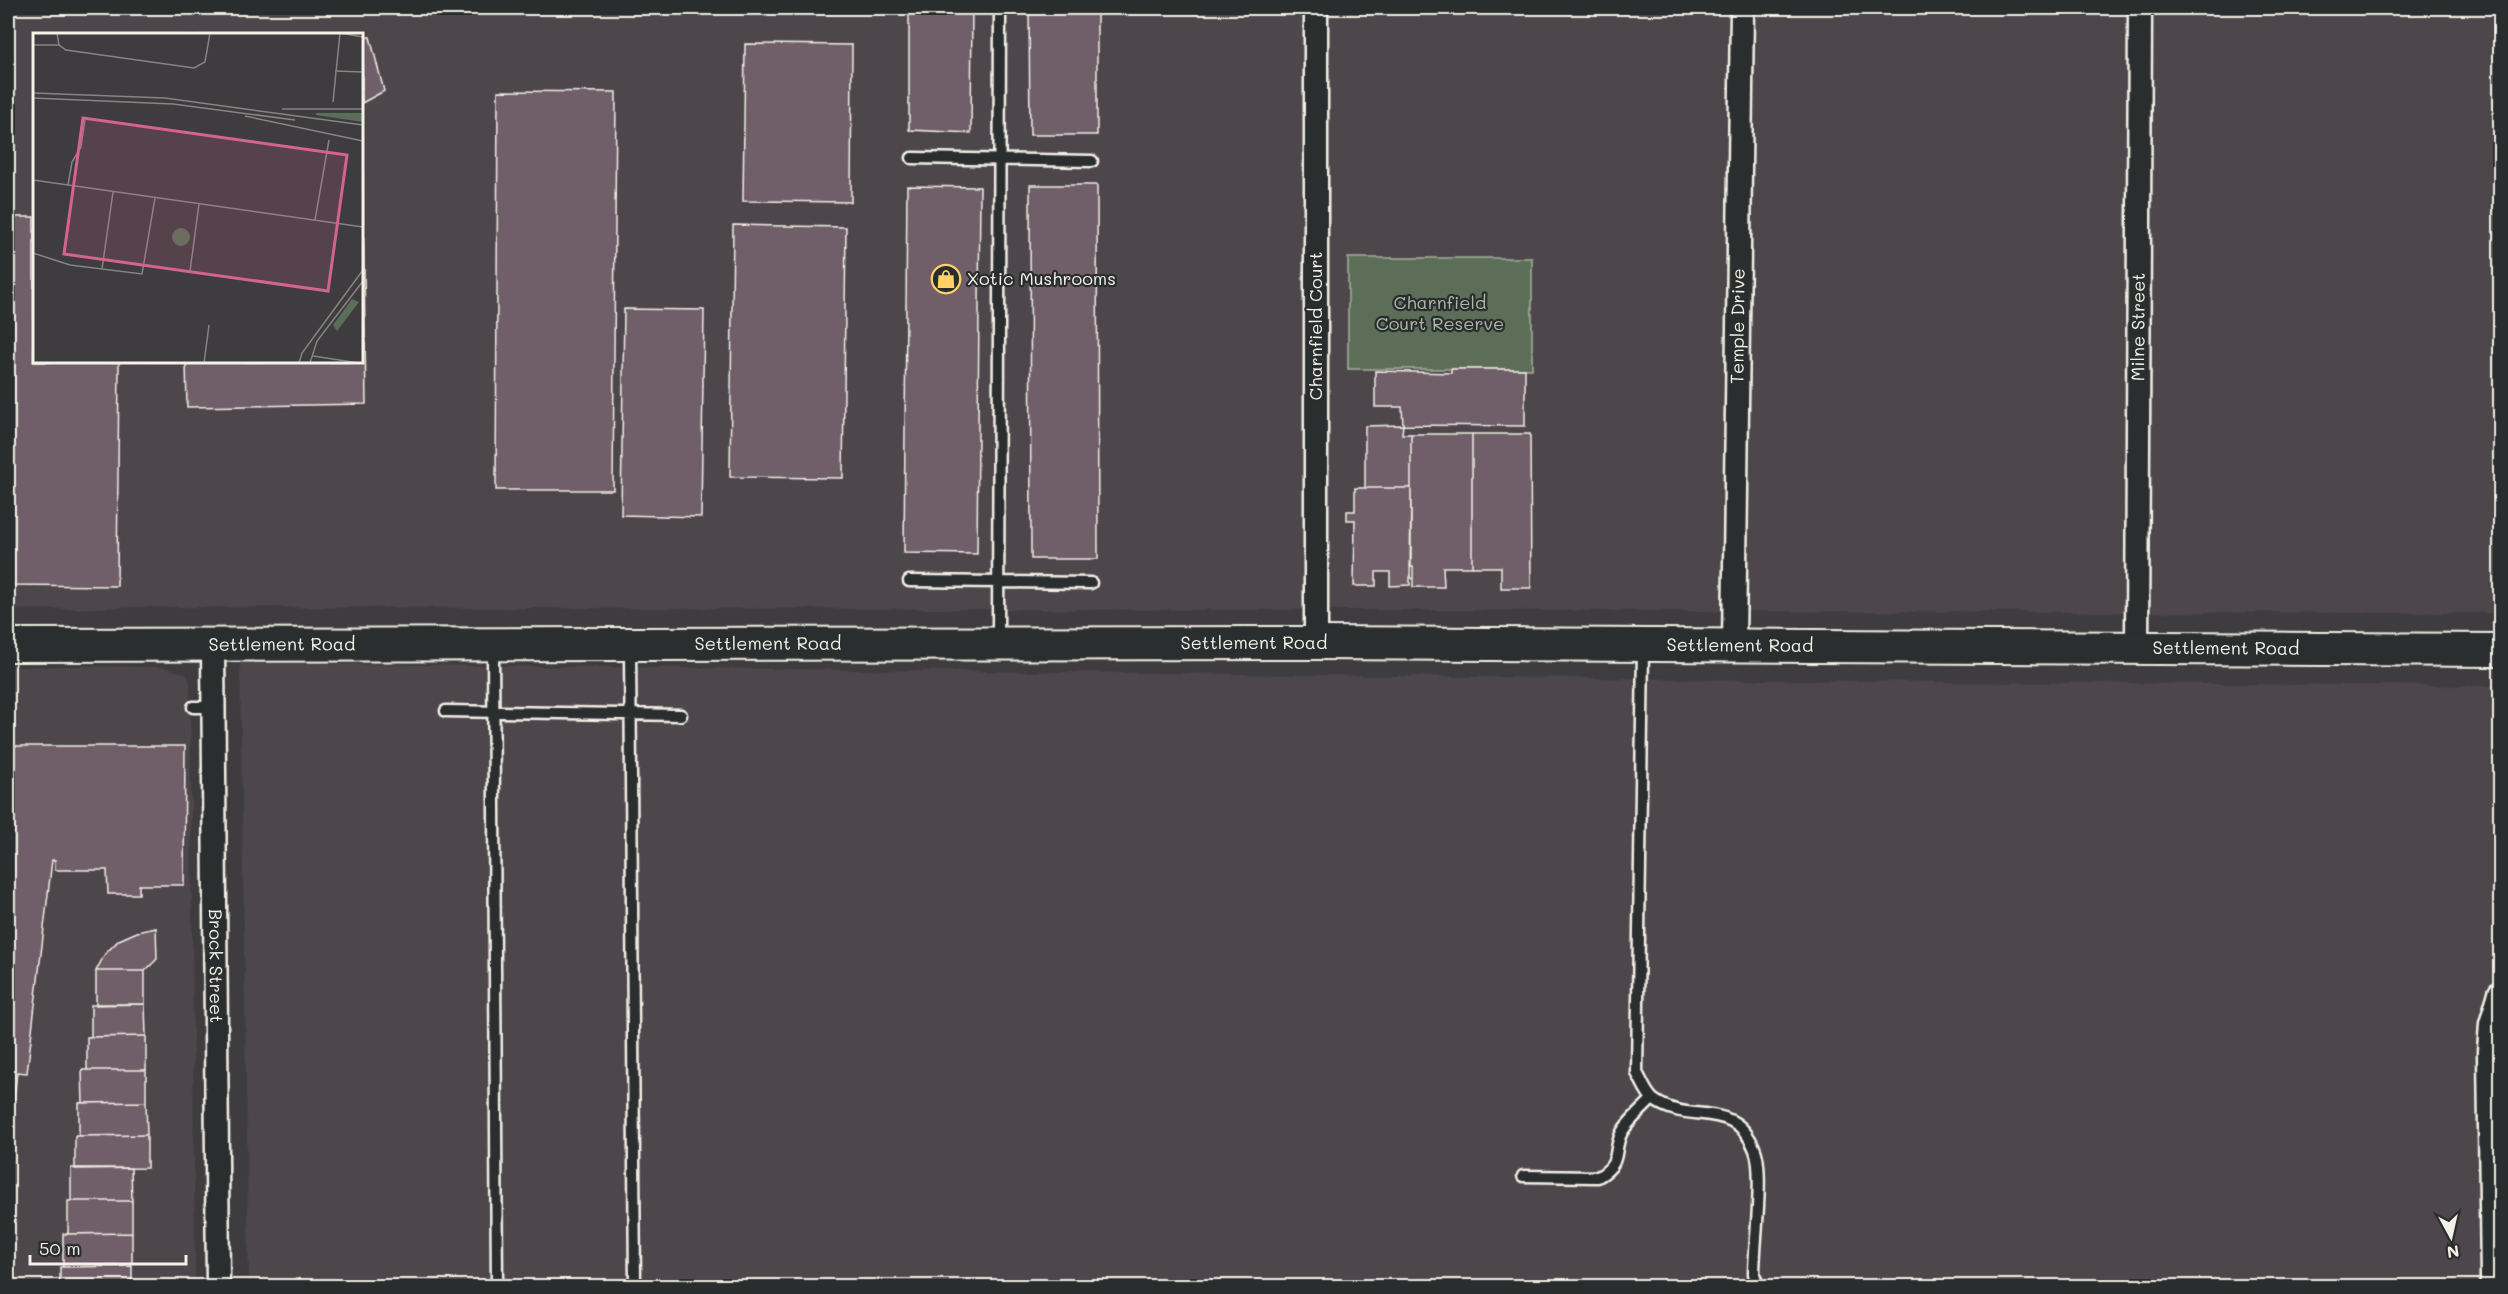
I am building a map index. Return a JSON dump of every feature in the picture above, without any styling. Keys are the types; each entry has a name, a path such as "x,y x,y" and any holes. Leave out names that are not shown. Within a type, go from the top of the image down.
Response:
{"main road":[{"name":"Settlement Road","path":"8,645 1316,643 2500,650"}],"street":[{"name":"Charnfield Court","path":"1316,8 1316,643"},
{"name":"Temple Drive","path":"1734,646 1742,8"},
{"name":"Milne Street","path":"2137,648 2140,8"},
{"name":"Brock Street","path":"213,645 203,707 218,1287"},
{"path":"2492,1279 2489,1051 2491,1024 2500,993"}],"lane":[{"path":"998,644 1000,8"},
{"path":"912,158 1092,161"},
{"path":"909,581 1090,583"},
{"path":"494,644 497,1287"},
{"path":"630,644 635,1287"},
{"path":"1643,645 1637,1072 1652,1099 1670,1109 1724,1116 1738,1124 1756,1150 1758,1174 1754,1274 1758,1287"},
{"path":"446,711 681,716"},
{"path":"1523,1176 1598,1177 1609,1171 1615,1159 1622,1132 1652,1099"}],"shaded area":[{"path":"8,8 2500,8 2500,613 133,607 8,610"},
{"path":"240,663 2500,686 2500,1286 249,1286"},
{"path":"8,667 162,667 186,674 190,681 195,1286 8,1286"}],"green space":[{"name":"Charnfield Court Reserve","path":"1348,258 1532,258 1532,369 1348,369"}],"building":[{"path":"909,8 972,8 971,133 909,130"},
{"path":"1029,8 1097,8 1097,135 1030,135"},
{"path":"363,37 370,37 384,91 363,102"},
{"path":"745,44 852,45 851,202 743,201"},
{"path":"498,91 616,92 613,490 496,490"},
{"path":"1030,185 1097,185 1098,559 1031,559"},
{"path":"907,186 980,187 977,554 904,553"},
{"path":"363,201 366,404 187,407 186,363 363,363"},
{"path":"8,217 33,217 33,363 119,363 117,586 8,585"},
{"path":"733,225 846,227 843,478 730,477"},
{"path":"624,309 704,310 701,517 621,515"},
{"path":"1451,369 1525,369 1525,426 1403,425 1402,407 1375,407 1375,371 1451,373"},
{"path":"1403,425 1402,434 1411,434 1411,488 1365,488 1365,426"},
{"path":"1411,434 1472,434 1472,567 1443,567 1444,587 1413,587"},
{"path":"1472,434 1530,434 1531,588 1501,588 1501,567 1472,567"},
{"path":"1355,488 1411,488 1410,585 1390,586 1390,572 1376,572 1376,586 1354,586 1355,520 1347,520 1347,511 1355,511"},
{"path":"8,746 185,746 184,885 139,885 139,894 108,894 107,870 55,870 55,860 52,860 27,1073 17,1072 10,1133 8,1132"},
{"path":"156,928 157,959 145,971 96,971 105,954 119,940 137,932"},
{"path":"96,971 145,971 145,1004 96,1004"},
{"path":"145,1004 146,1036 91,1037 91,1005"},
{"path":"146,1036 146,1070 87,1070 87,1037"},
{"path":"82,1070 146,1070 146,1102 83,1103"},
{"path":"146,1102 147,1135 79,1136 79,1103"},
{"path":"147,1135 147,1168 75,1169 75,1136"},
{"path":"71,1168 131,1168 132,1201 71,1201"},
{"path":"68,1201 132,1201 132,1233 68,1234"},
{"path":"132,1233 132,1266 63,1267 63,1234"},
{"path":"132,1266 132,1286 60,1286 60,1267"}],"place":[{"name":"Xotic Mushrooms","path":"946,279"}]}
